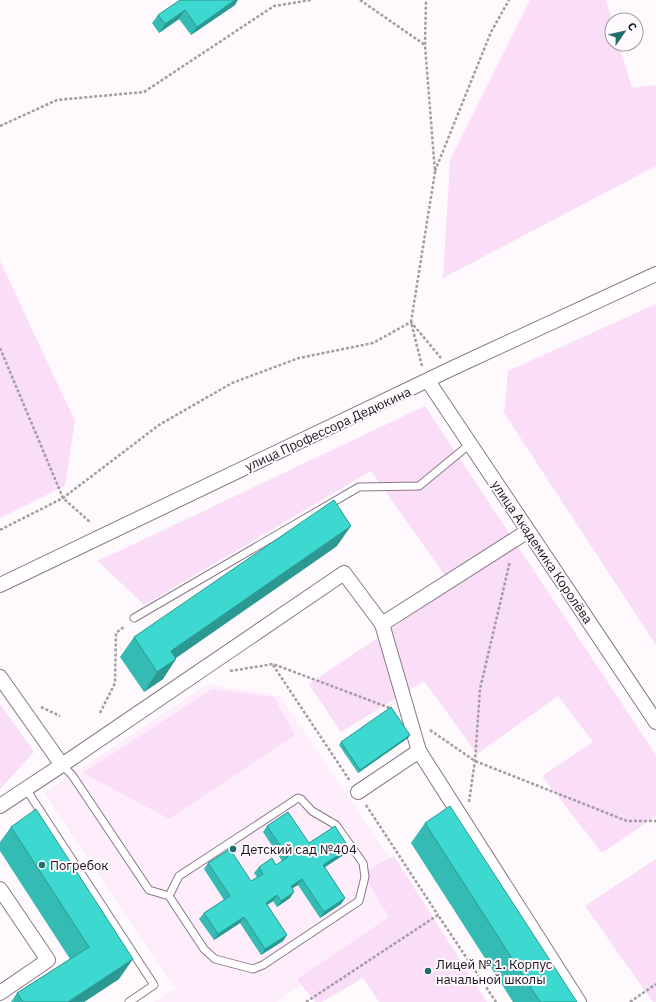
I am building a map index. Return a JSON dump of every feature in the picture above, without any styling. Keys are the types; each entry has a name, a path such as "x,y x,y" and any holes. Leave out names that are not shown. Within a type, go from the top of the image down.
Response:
{"street":[{"name":"улица Профессора Дедюкина","path":"0,585 426,376 656,274"},
{"name":"улица Академика Королёва","path":"426,376 656,722"},
{"path":"382,624 528,531"},
{"path":"0,806 344,573 382,624 419,751 579,1002"},
{"path":"0,677 62,765"},
{"path":"358,792 419,751"},
{"path":"0,889 48,960 0,992"}],"lane":[{"path":"134,618 359,487 419,486 470,444"},
{"path":"62,765 72,775 149,890 169,896 209,955 221,961 253,969 263,965 359,901 362,894 365,870 363,863 336,825 312,811 301,798 298,798 179,876 169,896"},
{"path":"26,789 154,985 129,1002"}],"path":[{"path":"0,126 57,100 144,92 274,6 311,0"},
{"path":"360,0 425,45"},
{"path":"426,0 425,45 435,172"},
{"path":"426,376 411,322 435,172 491,32 509,0"},
{"path":"411,322 444,361"},
{"path":"0,530 63,498 159,425 232,382 299,358 373,343 411,322"},
{"path":"0,348 63,498 91,523"},
{"path":"466,826 475,761 480,689 516,539"},
{"path":"100,713 115,683 116,633 134,618"},
{"path":"226,671 273,664 409,715 475,761 627,820 656,821"},
{"path":"306,1002 438,915 496,1002"},
{"path":"630,1002 656,984"}],"shaded area":[{"path":"530,0 606,0 610,12 604,12 604,52 621,52 632,88 656,85 656,166 443,278 450,160"},
{"path":"0,261 75,421 65,486 0,518"},
{"path":"656,304 656,645 504,413 508,371"},
{"path":"425,406 656,755 656,816 602,853 542,776 593,742 558,696 477,754 424,681 341,732 309,684 453,587 371,471 144,605 98,561"},
{"name":"Детский сад №404","path":"208,684 280,696 421,905 276,1002 154,1002 175,988 44,793"},
{"path":"212,689 274,697 295,735 169,819 83,773"},
{"path":"0,704 34,752 0,789"},
{"path":"394,856 487,1002 379,1002 363,978 322,1002 315,1002 297,979 389,917 362,873"},
{"path":"656,859 656,1002 653,1002 585,906"}],"building":[{"path":"180,0 235,0 197,27 185,10 165,24 158,15"},
{"path":"334,500 351,526 171,651 176,659 157,672 134,637"},
{"path":"391,707 410,735 360,770 341,742"},
{"path":"450,806 577,1002 540,1002 425,823"},
{"path":"36,809 133,959 68,1002 23,1002 17,993 89,947 11,827"},
{"path":"288,812 309,843 335,826 349,848 323,865 345,898 324,912 302,879 291,886 294,892 281,901 277,895 266,903 287,935 265,949 244,917 218,934 204,913 230,896 208,863 230,849 251,881 263,874 259,867 272,858 276,865 288,857 267,826"}],"place":[{"name":"Детский сад №404","path":"233,849"},
{"name":"Погребок","path":"42,865"},
{"name":"Лицей № 1. Корпус начальной школы","path":"428,971"}]}
